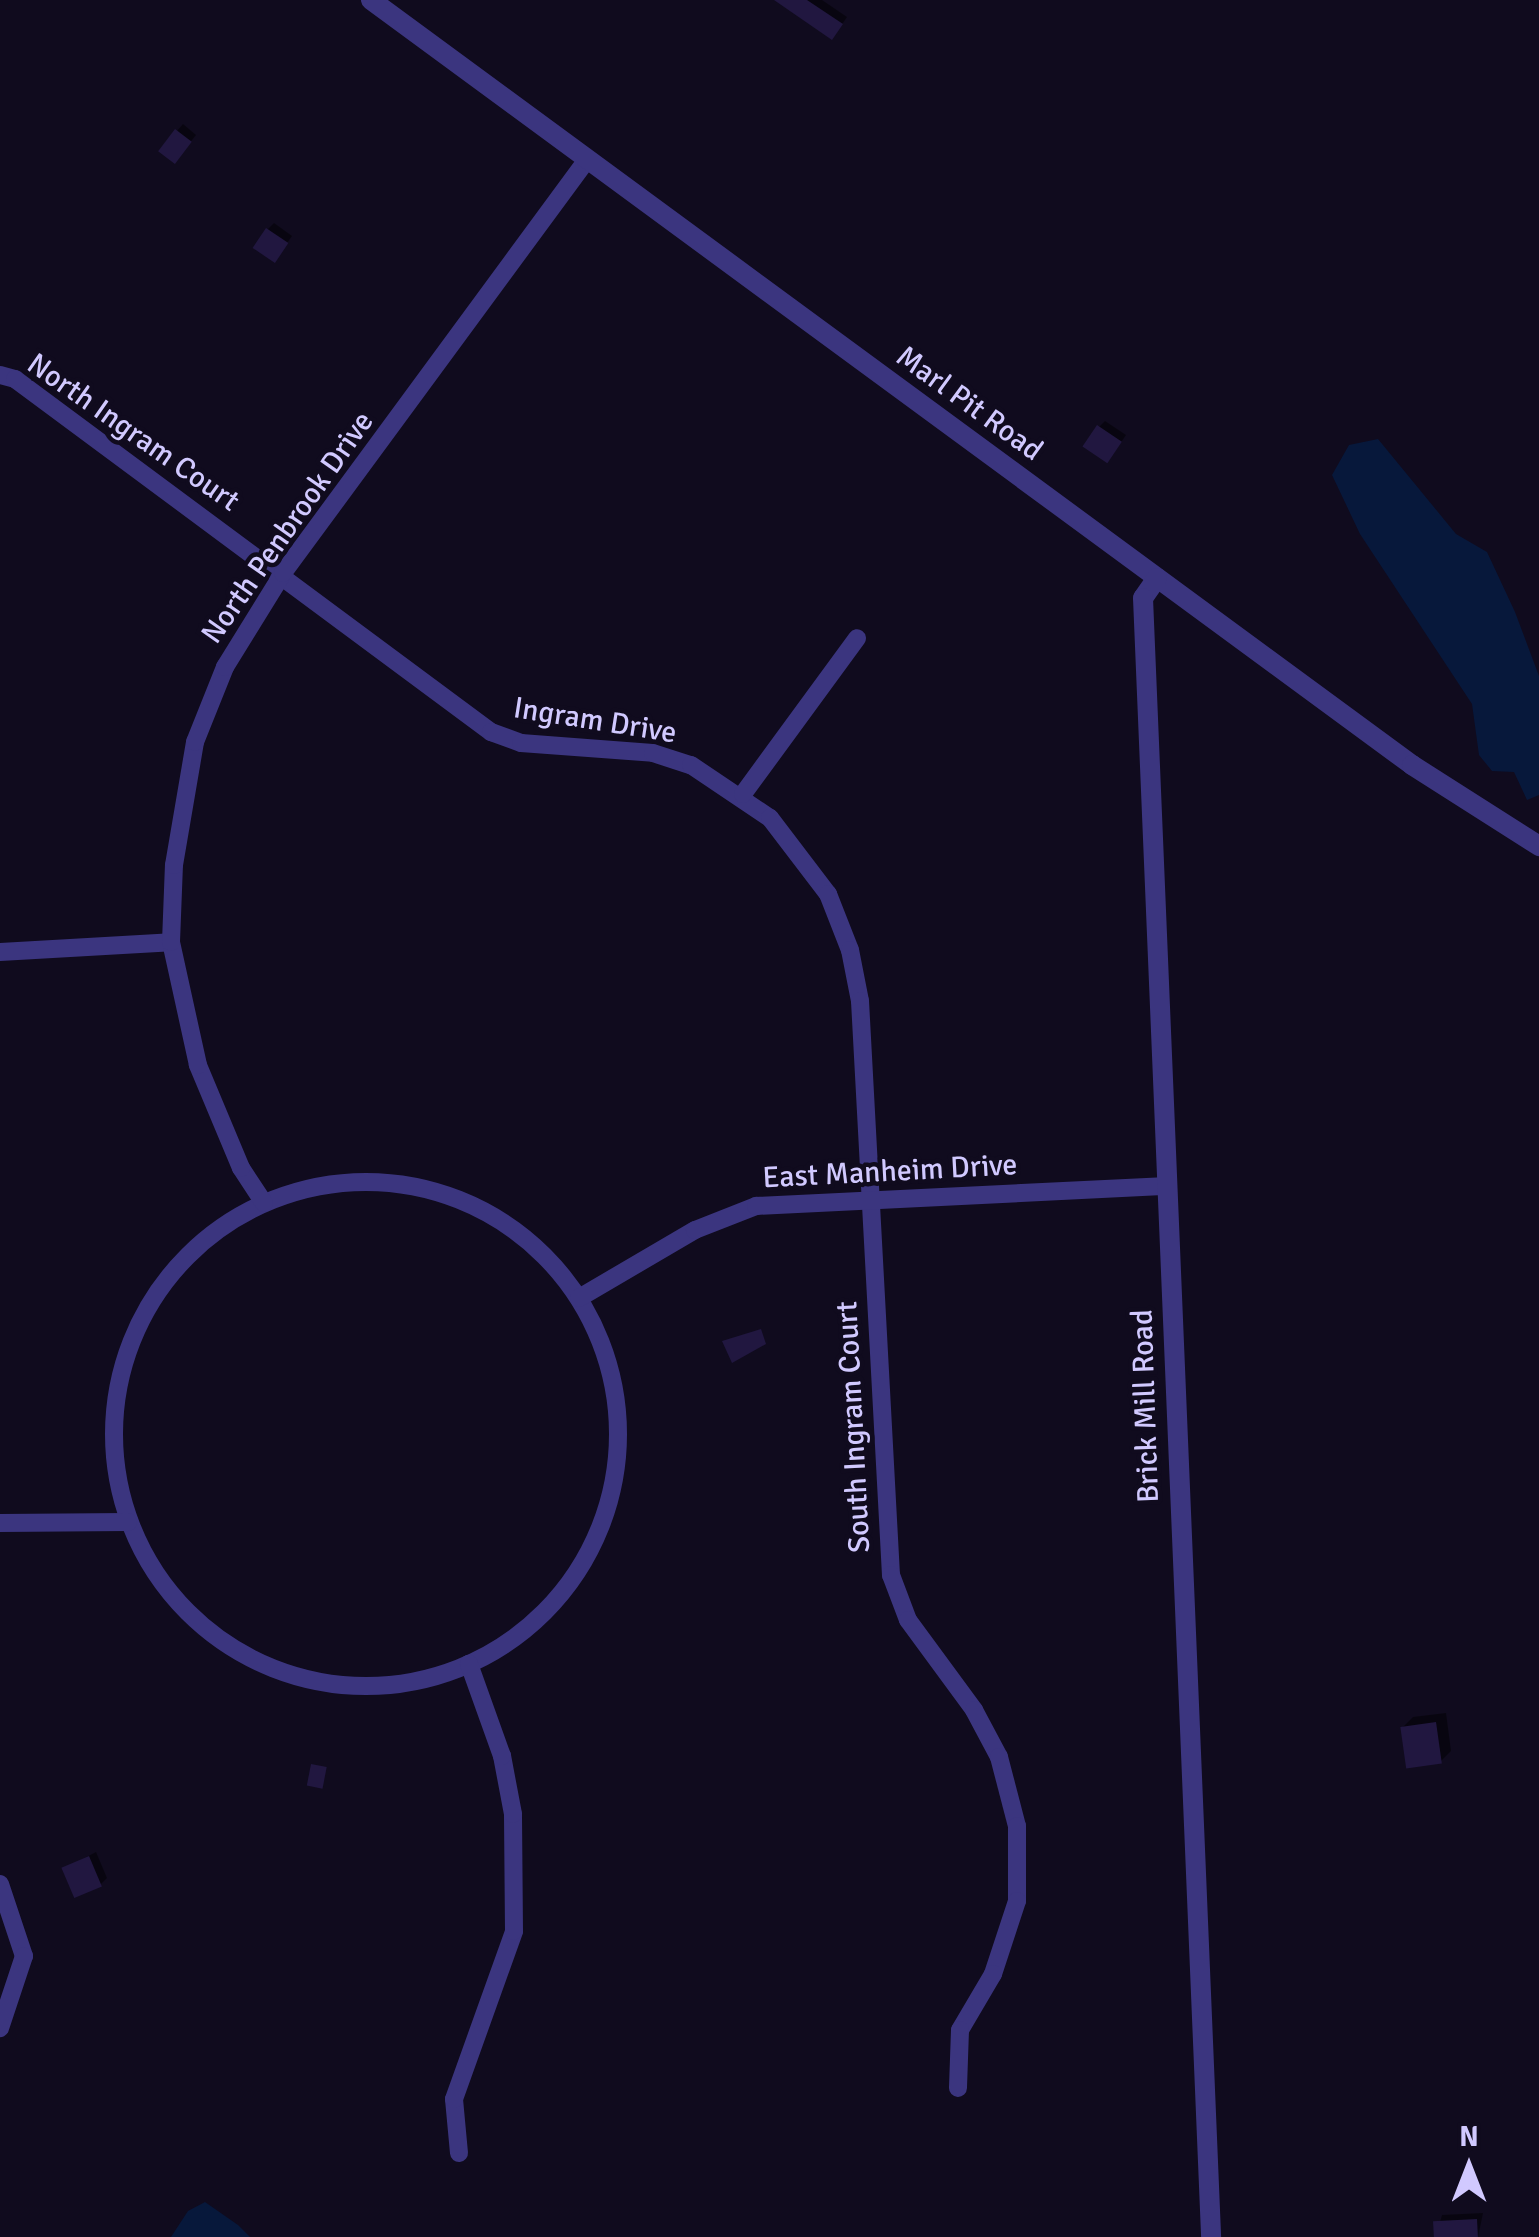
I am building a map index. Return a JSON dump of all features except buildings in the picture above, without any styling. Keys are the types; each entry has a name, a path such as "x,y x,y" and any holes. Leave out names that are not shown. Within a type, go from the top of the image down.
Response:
{"street":[{"name":"Marl Pit Road","path":"371,0 1412,765 1539,846"},
{"name":"North Penbrook Drive","path":"264,1203 241,1168 198,1065 171,942 178,834 195,742 225,667 283,573 586,161"},
{"name":"North Ingram Court","path":"0,375 16,378 283,573"},
{"name":"Ingram Drive","path":"283,573 491,732 521,743 652,753 691,764 743,794 811,866 850,950 860,1000 870,1198"},
{"name":"Brick Mill Road","path":"1157,578 1143,598 1211,2237"},
{"path":"743,794 858,638"},
{"path":"0,952 171,942"},
{"path":"364,1182 431,1192 508,1226 548,1258 579,1298 612,1378 618,1421 608,1506 592,1546 551,1605 507,1643 470,1664 380,1686 334,1684 261,1663 208,1632 175,1600 128,1522 112,1428 132,1336 186,1257 264,1203 313,1187 364,1182"},
{"name":"East Manheim Drive","path":"579,1298 695,1230 740,1212 792,1201 1168,1186"},
{"name":"South Ingram Court","path":"870,1198 891,1575 908,1620 974,1710 999,1757 1017,1826 1017,1900 992,1974 960,2030 958,2088"},
{"path":"0,1523 128,1522"},
{"path":"460,2152 454,2099 514,1931 512,1814 502,1756 470,1664"},
{"path":"0,1884 24,1956 0,2028"}],"water":[{"path":"1378,439 1456,534 1487,552 1515,612 1539,676 1539,795 1527,800 1514,772 1492,771 1479,755 1472,704 1360,534 1332,475 1349,445"},
{"path":"205,2202 250,2237 171,2237 188,2211"}]}
